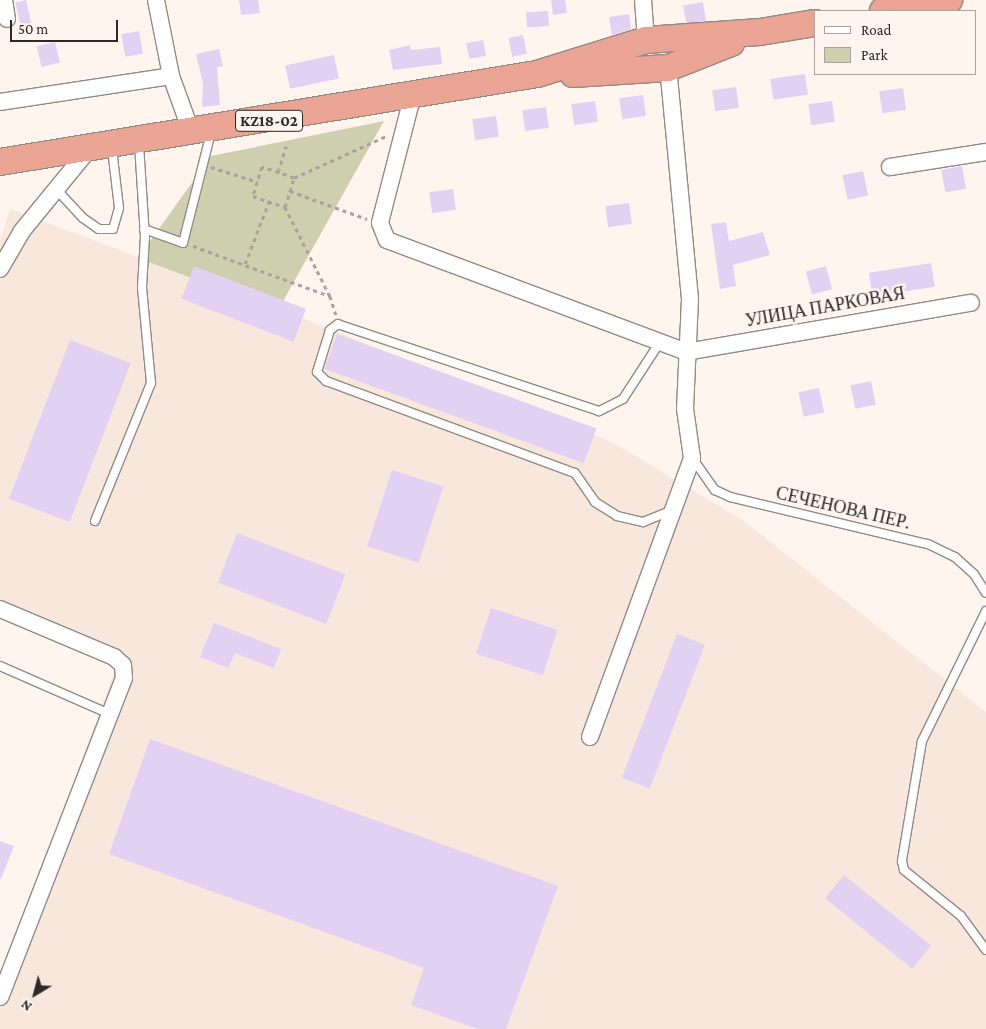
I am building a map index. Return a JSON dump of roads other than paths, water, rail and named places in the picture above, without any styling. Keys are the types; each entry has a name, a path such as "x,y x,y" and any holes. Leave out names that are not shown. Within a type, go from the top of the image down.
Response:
{"highway":[{"path":"889,10 949,0"},
{"name":"KZ18-02","path":"537,74 639,72 677,56 760,32 814,23"},
{"name":"KZ18-02","path":"0,162 412,98 537,74 641,42 677,56"},
{"path":"639,72 641,42"}],"street":[{"path":"4,0 7,19"},
{"path":"156,0 171,76 202,132"},
{"path":"641,42 643,0"},
{"path":"590,737 692,458 685,409 686,352 690,299 677,56"},
{"path":"0,102 171,76"},
{"path":"412,98 380,223 388,240 686,352"},
{"path":"0,270 55,187 101,147"},
{"path":"890,167 986,152"},
{"name":"УЛИЦА ПАРКОВАЯ","path":"686,352 971,303"},
{"path":"0,609 124,665 124,678 0,997"}],"lane":[{"path":"144,229 183,243 203,164 202,132"},
{"path":"95,521 151,383 142,287 144,229 139,141"},
{"path":"55,187 83,218 99,229 113,229 119,208 101,147"},
{"path":"660,342 623,399 599,411 338,324 330,330 316,372 326,381 575,473 595,502 617,516 643,522 674,509"},
{"name":"СЕЧЕНОВА ПЕР.","path":"692,458 701,476 715,490 730,496 928,544 956,557 974,574 986,593"},
{"path":"986,611 922,741 902,861 904,870 961,916 986,950"},
{"path":"0,666 110,714"}]}
